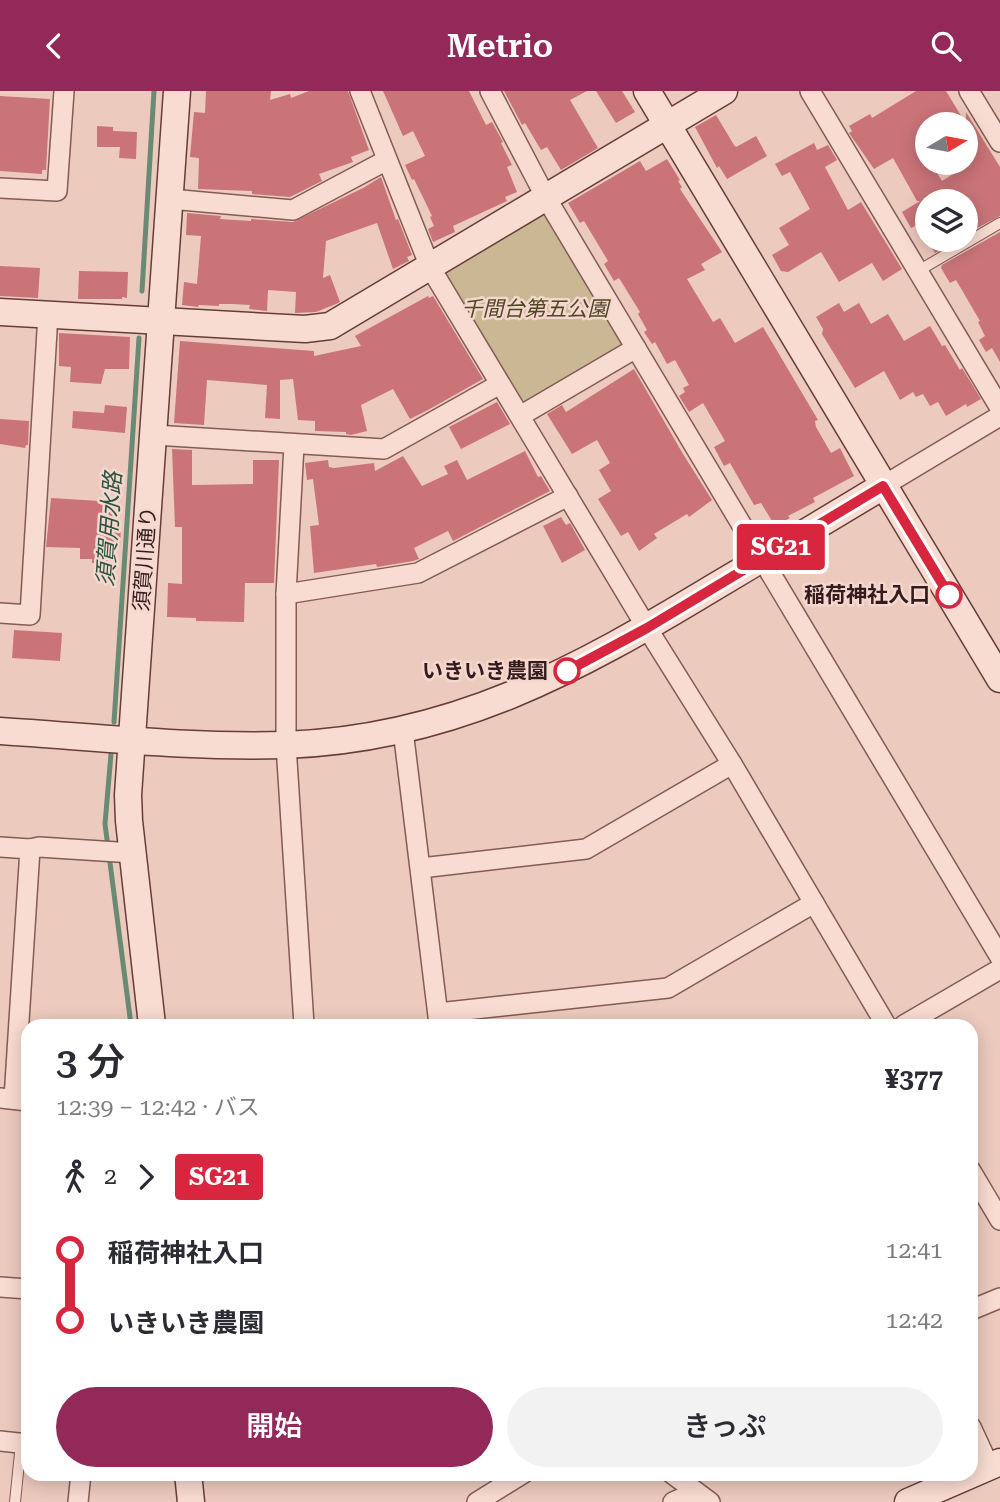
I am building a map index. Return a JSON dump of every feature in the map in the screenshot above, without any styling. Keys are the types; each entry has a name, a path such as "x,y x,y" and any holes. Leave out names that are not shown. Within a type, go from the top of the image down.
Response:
{"street":[{"path":"0,187 57,191 64,91"},
{"name":"須賀川通り","path":"151,1019 128,805 177,91"},
{"path":"360,91 430,267 732,764 882,1019"},
{"path":"490,91 545,196 1000,957"},
{"path":"647,91 1000,679"},
{"path":"0,312 305,329 330,326 724,91"},
{"path":"810,91 1000,408"},
{"path":"969,91 1000,142"},
{"path":"170,199 293,210 387,160"},
{"path":"0,613 30,615 48,314"},
{"path":"520,416 636,348"},
{"path":"154,436 384,449 500,384"},
{"path":"0,731 222,745 286,745 403,730 452,718 500,701 576,667 647,628 1000,416"},
{"path":"294,445 286,594 286,745 304,1019"},
{"path":"286,594 418,573 568,496"},
{"path":"403,730 439,1019 668,988 814,903"},
{"path":"421,868 586,849 732,764"},
{"path":"0,847 133,853"},
{"path":"14,1099 30,849"},
{"path":"914,1019 1000,969"},
{"path":"978,1183 1000,1220"},
{"path":"0,1287 21,1288"},
{"path":"978,1307 1000,1298"},
{"path":"978,1438 995,1464 978,1471"},
{"path":"0,1441 21,1444"},
{"path":"78,1502 79,1481"},
{"path":"189,1481 191,1502"},
{"path":"477,1502 511,1481"},
{"path":"682,1481 703,1497"},
{"path":"908,1502 956,1481"},
{"path":"673,1502 703,1497"}],"lane":[{"path":"918,271 1000,223"},
{"path":"15,1502 21,1463"}],"green space":[{"name":"千間台第五公園","path":"545,210 627,347 525,408 443,271"}],"building":[{"path":"206,91 271,91 270,100 290,94 291,98 309,91 348,91 369,150 351,157 353,162 319,174 322,181 290,197 252,194 252,191 198,189 199,158 190,157 194,112 205,113"},
{"path":"383,91 469,91 486,125 492,122 503,142 501,143 512,165 507,167 517,192 505,197 507,201 453,226 455,232 433,242 428,229 434,226 430,217 432,216 405,165 425,156 413,131 403,136"},
{"path":"504,91 587,91 570,100 598,148 561,170 547,147 541,150 525,123 522,125"},
{"path":"596,91 622,91 635,112 616,123"},
{"path":"916,91 946,91 959,112 915,112 915,175 938,175 942,181 952,175 978,175 978,131 1000,167 1000,216 978,228 978,189 915,189 915,197 893,158 874,169 849,133 852,131 849,126 870,114 872,118"},
{"path":"0,96 50,99 46,170 42,170 42,174 0,171"},
{"path":"716,115 736,147 756,136 767,156 727,179 719,166 717,168 695,127"},
{"path":"97,126 113,127 113,131 137,132 136,159 119,158 120,147 97,147"},
{"path":"814,143 817,150 828,145 837,160 825,167 848,210 861,202 902,269 883,281 872,263 839,282 821,252 788,272 781,271 772,255 789,245 779,228 810,209 790,172 782,176 775,164"},
{"path":"667,159 680,180 680,189 722,252 701,264 705,270 687,279 713,322 720,318 735,343 763,327 818,420 815,421 816,427 831,453 840,448 854,476 813,498 815,502 775,526 761,503 754,505 730,463 724,466 714,447 725,441 703,403 689,412 679,396 685,392 683,388 689,385 675,360 667,364 655,342 652,344 644,332 647,330 638,314 640,312 619,278 614,281 604,264 608,261 584,221 580,223 568,203 640,161 646,171"},
{"path":"381,177 412,255 407,257 409,261 393,269 377,223 326,241 323,278 330,275 340,302 336,304 316,312 295,313 296,292 268,290 267,311 249,309 250,305 182,305 184,282 197,284 201,236 186,235 187,213 221,216 220,219 293,222"},
{"path":"915,204 915,226 911,228 902,212"},
{"path":"1000,232 1000,362 992,348 986,352 979,340 985,336 978,322 980,321 956,280 950,283 941,268 965,252 978,252 978,245"},
{"path":"0,266 40,268 38,298 0,296"},
{"path":"79,271 128,272 127,298 78,299"},
{"path":"428,296 433,296 483,379 410,419 393,389 361,405 367,431 351,435 346,432 315,431 315,421 298,420 293,379 280,380 280,419 265,418 267,385 207,380 204,425 174,423 180,341 314,351 314,356 361,346 355,336"},
{"path":"839,303 844,312 859,303 871,324 888,314 904,341 930,326 960,370 962,368 981,399 946,416 938,402 930,406 923,394 916,397 913,392 900,400 884,371 855,388 822,334 823,329 816,317"},
{"path":"59,333 130,337 129,369 105,369 101,384 70,382 71,367 59,366"},
{"path":"634,369 712,500 689,517 687,514 654,534 657,538 639,551 628,532 621,536 598,499 611,491 599,470 610,463 597,440 572,454 547,414 562,405 566,412"},
{"path":"497,402 510,424 461,449 449,427"},
{"path":"105,405 127,407 125,433 72,428 73,411 104,413"},
{"path":"0,419 29,421 28,445 25,448 0,444"},
{"path":"172,449 192,450 192,485 253,484 253,460 279,460 274,583 245,583 244,622 196,621 196,618 167,617 168,583 182,584 182,527 175,527"},
{"path":"525,451 538,477 541,476 550,491 453,541 448,531 414,548 419,559 377,567 376,564 314,573 310,526 319,525 313,479 307,480 305,463 328,460 329,467 334,468 374,463 375,471 403,456 422,486 448,474 444,466 457,460 467,480"},
{"path":"51,498 116,502 115,505 120,505 120,547 110,546 107,563 92,563 92,559 80,559 80,548 46,547"},
{"path":"561,517 566,525 570,523 585,550 562,563 543,526"},
{"path":"14,630 62,633 60,661 12,658"}],"waterway":[{"name":"須賀用水路","path":"142,291 154,91"},
{"name":"須賀用水路","path":"114,722 139,338"},
{"name":"須賀用水路","path":"111,754 105,824 130,1019"}],"bus line":[{"name":"SG21","path":"567,671 647,628 883,486 949,595"}],"place":[{"name":"稲荷神社入口","path":"949,595"},
{"name":"いきいき農園","path":"567,671"}]}
